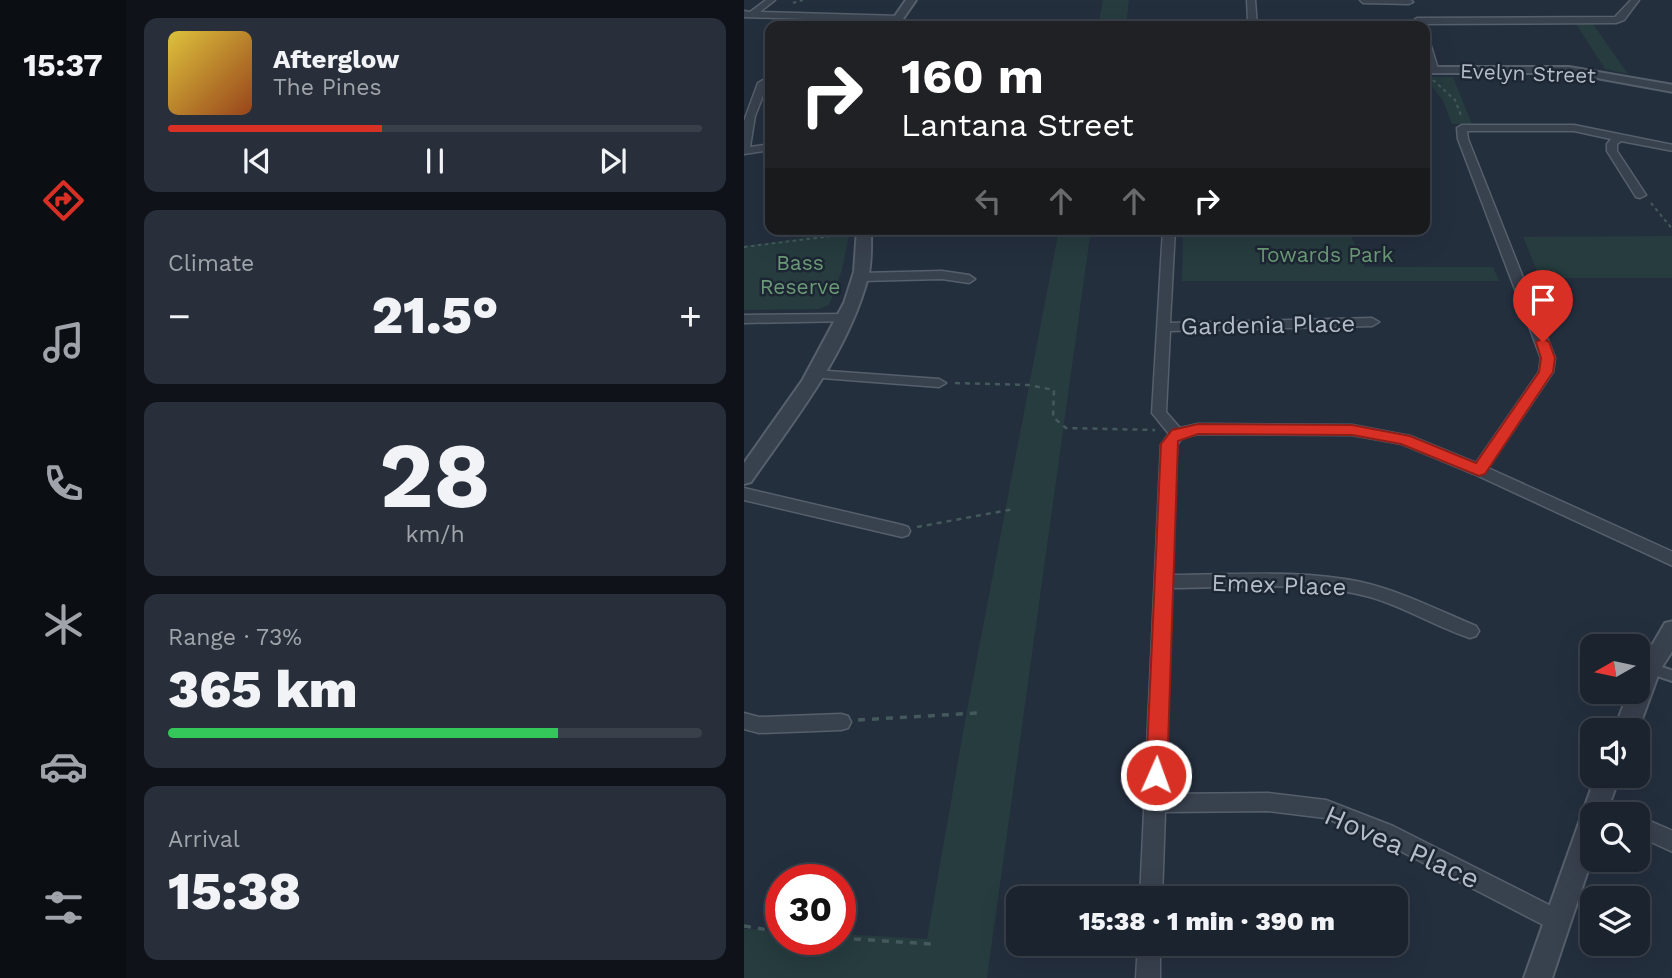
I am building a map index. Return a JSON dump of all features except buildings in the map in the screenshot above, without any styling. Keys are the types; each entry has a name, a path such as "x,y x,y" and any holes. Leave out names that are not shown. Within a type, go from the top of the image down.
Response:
{"street":[{"path":"746,17 771,0"},
{"path":"897,21 911,0"},
{"path":"1251,0 1253,21"},
{"path":"1430,24 1616,20 1621,18 1635,0"},
{"path":"1363,1 1409,1 1417,21"},
{"path":"746,17 846,21"},
{"name":"Evelyn Street","path":"1431,72 1569,70 1672,89"},
{"path":"763,83 749,114 745,150 765,148"},
{"path":"1479,470 1546,372 1548,358 1463,139 1462,128 1557,127 1619,136 1672,148"},
{"path":"1619,136 1612,144 1612,151 1640,195"},
{"path":"744,477 815,374 844,318 860,276 858,235"},
{"path":"1169,235 1159,413 1175,431"},
{"path":"860,276 942,275 969,279"},
{"path":"744,319 844,318"},
{"name":"Gardenia Place","path":"1164,327 1372,322"},
{"path":"815,374 939,383"},
{"path":"1175,431 1352,430 1405,440 1479,470 1672,560"},
{"path":"1152,886 1169,444 1175,431"},
{"path":"744,494 902,531"},
{"name":"Emex Place","path":"1164,582 1304,583 1359,588 1470,631"},
{"path":"1650,666 1672,629"},
{"path":"744,721 759,725 841,722"},
{"name":"Hovea Place","path":"1155,803 1268,802 1326,809 1386,833 1557,920"},
{"path":"1650,832 1672,842"},
{"path":"1538,978 1580,859"},
{"path":"1148,978 1149,956"}],"lane":[{"path":"1650,668 1672,676"}],"path":[{"path":"1431,72 1435,83 1455,100 1462,117 1462,128"},
{"path":"1640,195 1656,207 1672,230"},
{"path":"744,247 830,235"},
{"path":"939,383 1029,385 1054,390 1051,413 1055,423 1066,428 1175,431"},
{"path":"902,531 1014,509"},
{"path":"841,722 977,713"},
{"path":"744,926 765,929"},
{"path":"856,939 931,944"}],"green space":[{"path":"1103,0 1129,0 1127,21 1099,21"},
{"path":"1576,24 1593,24 1628,74 1605,69"},
{"path":"1430,77 1453,77 1472,124 1452,124 1443,101 1430,84"},
{"name":"Bass Reserve","path":"822,235 849,235 842,270 829,305 819,309 744,310 744,246"},
{"path":"1058,235 1090,235 987,978 744,978 744,929 765,930 765,955 856,955 856,935 927,939 965,721"},
{"name":"Towards Park","path":"1351,235 1365,267 1493,267 1499,281 1182,281 1183,236"},
{"path":"1672,236 1672,278 1540,278 1523,237"}],"route":[{"path":"1156,775 1169,444 1172,438 1188,430 1198,429 1352,430 1405,440 1479,470 1546,372 1548,358 1543,342"}]}
